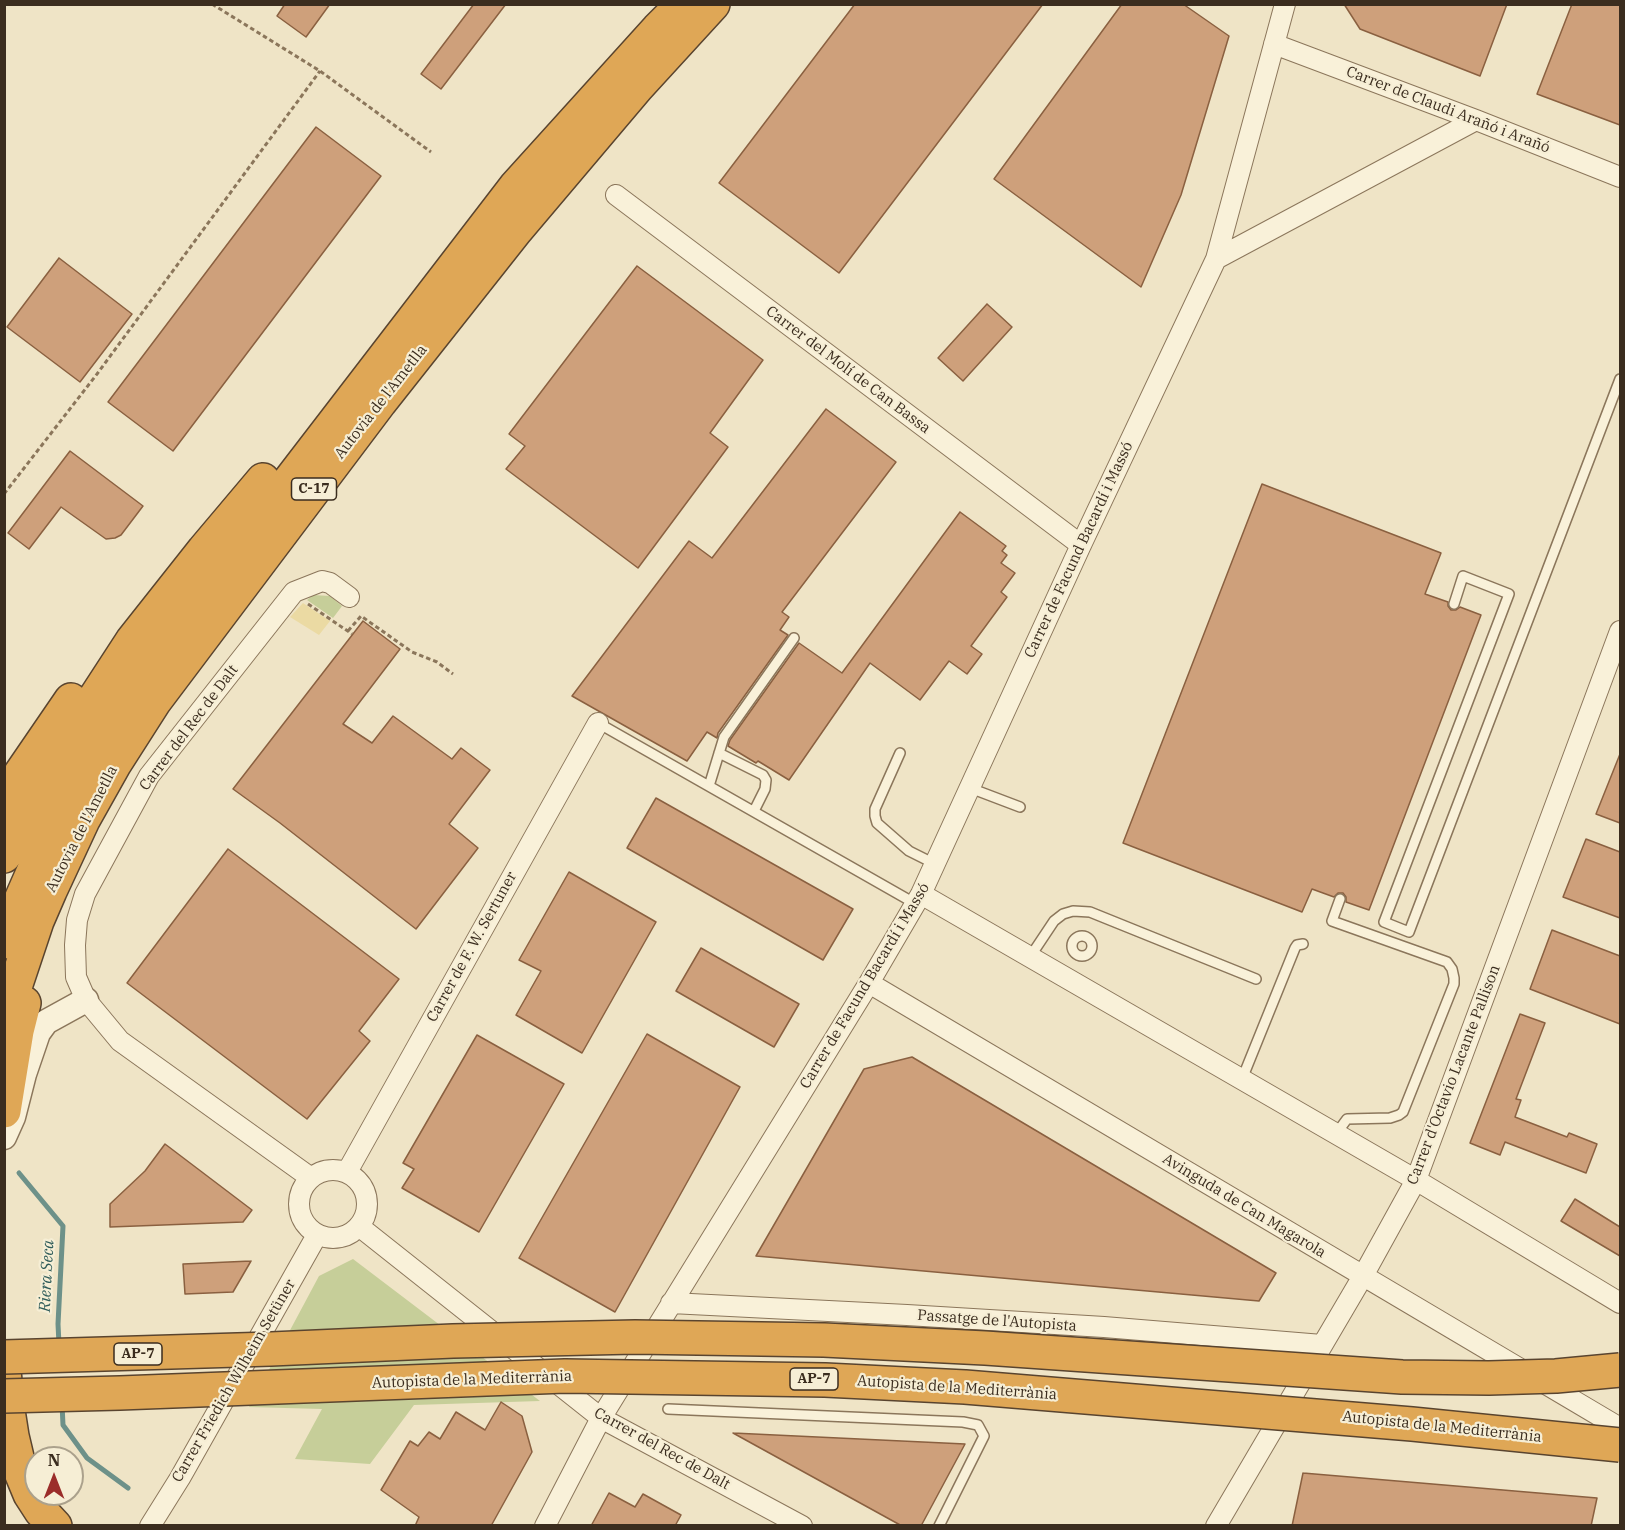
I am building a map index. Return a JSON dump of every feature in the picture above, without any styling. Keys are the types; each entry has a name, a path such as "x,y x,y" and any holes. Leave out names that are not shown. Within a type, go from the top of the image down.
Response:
{"highway":[{"name":"Autovia de l'Ametlla","path":"4,1025 37,921 83,820 154,702 387,393 524,221 637,87 683,4"},
{"name":"Autovia de l'Ametlla","path":"4,942 15,911 59,813 94,750 131,692 218,574 516,186 669,26 713,4"},
{"path":"669,26 724,4"},
{"path":"4,856 91,704 132,641 204,550 468,231 516,186"},
{"path":"4,803 21,773 64,709 117,641 166,598"},
{"path":"4,1111 37,921"},
{"name":"AP-7","path":"4,1357 635,1337 824,1340 985,1348 1402,1377 1556,1376 1620,1370"},
{"path":"4,1370 20,1470 30,1494 55,1526"},
{"name":"Autopista de la Mediterrània","path":"4,1396 120,1394 565,1377 825,1380 965,1386 1412,1424 1620,1445"}],"street":[{"name":"Carrer de Facund Bacardí i Massó","path":"544,1526 601,1418 919,899 1081,545 1216,259 1285,4"},
{"name":"Carrer de Claudi Arañó i Arañó","path":"1274,44 1620,177"},
{"path":"1216,259 1476,120"},
{"name":"Carrer del Molí de Can Bassa","path":"616,195 1081,545"},
{"name":"Carrer del Rec de Dalt","path":"310,1178 120,1041 86,1000 76,976 75,945 77,920 85,894 149,776 294,592 322,581 330,583 349,597"},
{"name":"Carrer d'Octavio Lacante Pallison","path":"1216,1526 1363,1276 1416,1180 1620,631"},
{"name":"Carrer de F. W. Sertuner","path":"346,1172 598,723"},
{"path":"919,899 1030,957 1242,1079 1416,1180 1620,1303"},
{"name":"Avinguda de Can Magarola","path":"868,983 1620,1428"},
{"path":"4,1137 13,1117 38,1033 46,1023 86,1000"},
{"path":"334,1169 346,1172 360,1181 368,1196 368,1212 360,1227 340,1238 317,1235 304,1224 299,1208 301,1191 310,1178 321,1171 334,1169"},
{"name":"Carrer del Rec de Dalt","path":"360,1227 601,1418 802,1526"},
{"name":"Carrer Friedich Wilheim Setüner","path":"150,1526 176,1485 317,1235"},
{"name":"Passatge de l'Autopista","path":"671,1303 1104,1327 1322,1345"},
{"path":"20,1470 30,1526"}],"lane":[{"path":"1454,604 1462,576 1509,594 1384,922 1409,932 1620,379"},
{"path":"709,786 724,737 794,638"},
{"path":"598,723 754,811 919,899"},
{"path":"719,753 763,775 766,780 765,789 754,811"},
{"path":"900,753 875,809 877,823 909,851 935,864"},
{"path":"970,788 1020,807"},
{"path":"1336,1134 1347,1119 1390,1118 1403,1112 1454,984 1452,969 1447,962 1332,921 1340,899"},
{"path":"1030,957 1054,921 1063,914 1073,911 1090,912 1256,979"},
{"path":"1242,1079 1295,948 1303,944"},
{"path":"668,1409 963,1422 978,1425 984,1436 939,1526"}],"path":[{"path":"212,4 320,71 431,152"},
{"path":"4,494 104,364 320,71"},
{"path":"304,601 350,632 361,616 412,652 437,662 453,674"}],"green space":[{"path":"313,595 330,596 342,606 333,618 307,600"},
{"path":"353,1259 540,1401 414,1405 370,1464 295,1459 322,1409 249,1407 319,1276"}],"sand":[{"path":"303,603 330,621 319,635 290,617"}],"building":[{"path":"285,4 330,4 306,37 277,16"},
{"path":"474,4 506,4 441,89 421,74"},
{"path":"855,4 1043,4 839,273 719,183"},
{"path":"1122,4 1183,4 1229,36 1181,195 1141,287 994,179"},
{"path":"1344,4 1507,4 1480,76 1360,29"},
{"path":"1572,4 1620,4 1620,125 1537,94"},
{"path":"316,127 381,176 173,451 108,402"},
{"path":"59,258 132,314 80,382 7,327"},
{"path":"637,266 763,360 710,433 728,447 638,568 506,469 525,446 509,434"},
{"path":"987,304 1012,327 963,381 938,358"},
{"path":"826,409 896,462 782,612 789,617 780,630 788,635 718,733 717,738 707,732 687,761 572,696 689,541 712,558"},
{"path":"70,451 143,506 121,535 106,539 61,507 29,549 8,533"},
{"path":"1262,484 1441,553 1425,594 1448,602 1451,610 1460,607 1481,615 1369,910 1346,902 1343,893 1338,893 1334,897 1312,889 1302,912 1123,843"},
{"path":"960,512 1006,546 1002,551 1007,555 1001,563 1015,573 1001,592 1007,597 971,646 982,654 967,674 949,661 920,700 870,663 789,780 728,746 799,643 842,673"},
{"path":"363,621 400,649 343,724 372,743 393,716 452,759 461,748 490,770 449,824 478,848 416,929 233,789"},
{"path":"1620,754 1620,823 1596,814"},
{"path":"656,798 853,909 823,960 627,848"},
{"path":"1586,839 1620,852 1620,918 1563,897"},
{"path":"228,849 399,979 359,1031 370,1041 307,1119 127,983"},
{"path":"569,872 656,922 582,1053 516,1015 541,971 519,960"},
{"path":"1552,930 1620,956 1620,1024 1530,989"},
{"path":"701,948 799,1004 774,1047 676,991"},
{"path":"1520,1014 1545,1023 1516,1099 1521,1100 1515,1117 1567,1137 1569,1133 1597,1144 1586,1173 1505,1142 1500,1155 1470,1143"},
{"path":"647,1034 740,1087 615,1312 519,1258"},
{"path":"477,1035 564,1084 479,1232 402,1188 414,1169 403,1163"},
{"path":"912,1057 1276,1273 1259,1301 756,1256 864,1069"},
{"path":"165,1144 252,1210 243,1222 110,1227 110,1204 145,1171"},
{"path":"1575,1199 1620,1227 1620,1256 1561,1221"},
{"path":"251,1261 233,1292 185,1294 183,1264"},
{"path":"501,1402 522,1416 532,1452 491,1526 415,1526 419,1517 381,1490 410,1441 418,1446 429,1432 440,1439 456,1412 485,1430"},
{"path":"733,1433 965,1444 921,1526 902,1526"},
{"path":"1303,1473 1597,1498 1591,1526 1292,1526"},
{"path":"609,1493 635,1507 643,1494 681,1515 675,1526 591,1526"}],"waterway":[{"name":"Riera Seca","path":"19,1173 63,1226 59,1344"},
{"path":"62,1404 63,1425 87,1458 128,1488"}]}
